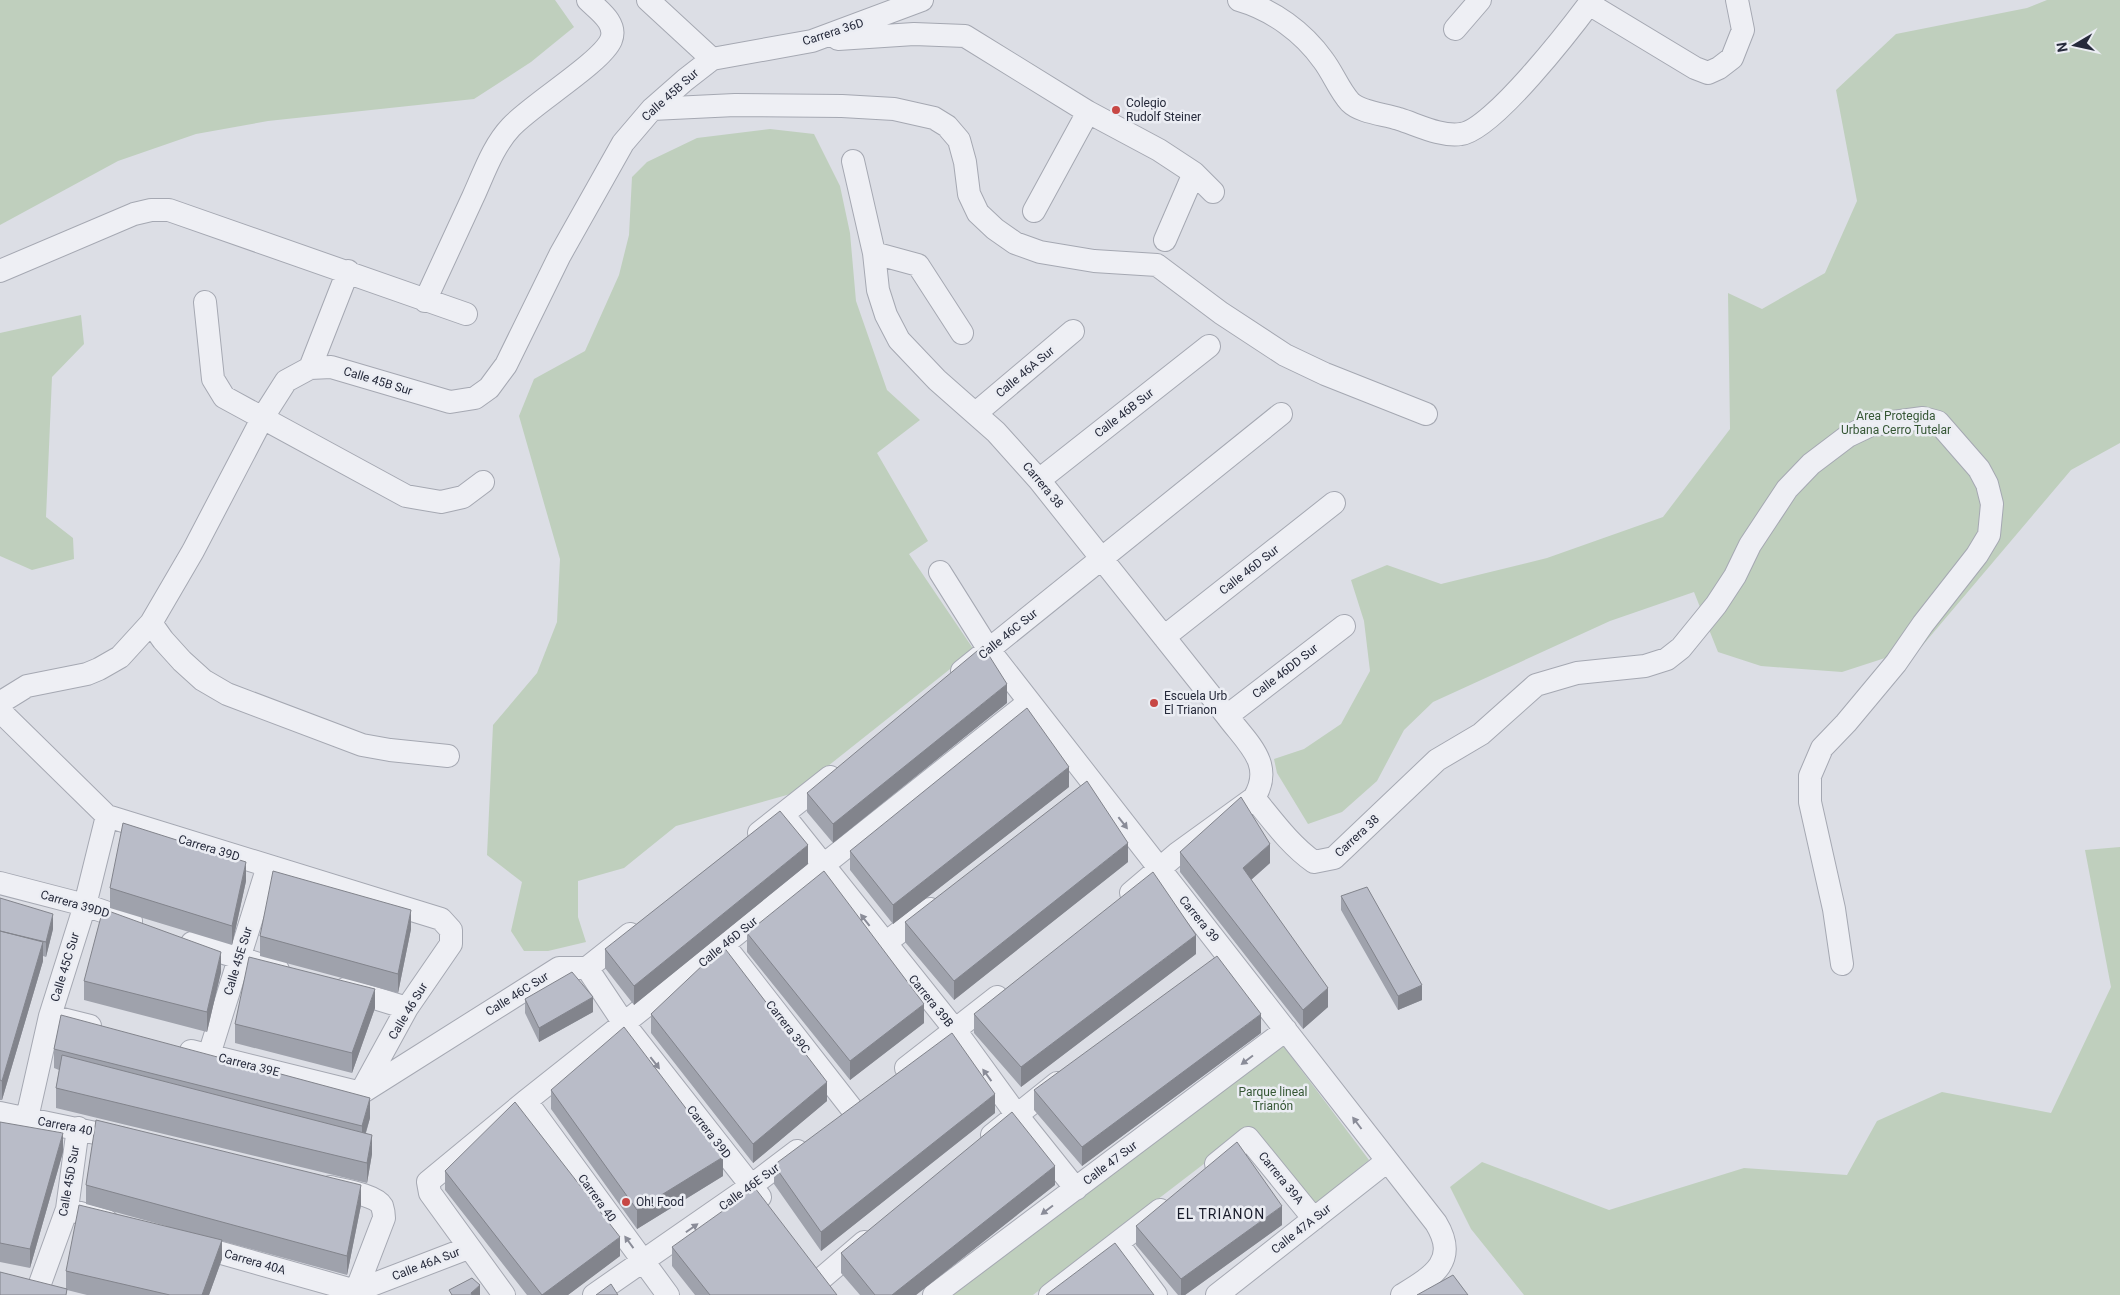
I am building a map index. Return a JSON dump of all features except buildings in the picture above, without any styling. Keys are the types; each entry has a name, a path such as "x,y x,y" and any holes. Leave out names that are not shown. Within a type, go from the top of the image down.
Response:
{"street":[{"path":"425,300 488,164 503,137 521,118 599,54 611,40 613,33 610,22 588,0"},
{"path":"648,0 712,59"},
{"name":"Carrera 36D","path":"712,59 812,41 922,0"},
{"path":"1239,0 1270,12 1297,32 1323,60 1345,96 1357,107 1434,130 1462,134 1488,120 1516,91 1590,2 1695,68 1708,73 1719,68 1732,58 1743,30 1737,0"},
{"path":"1455,30 1480,0"},
{"path":"812,41 914,34 965,36 1088,112 1159,150 1194,173 1213,192"},
{"name":"Calle 45B Sur","path":"0,707 6,699 26,686 87,674 99,669 120,657 151,623 184,567 263,416 286,381 310,368 331,367 450,402 475,398 489,388 506,365 560,255 623,143 652,109 712,59"},
{"path":"652,109 735,104 842,106 894,109 934,118 947,126 959,140 965,162 968,194 978,213 994,229 1015,243 1040,252 1094,260 1157,265 1221,313 1285,355 1325,374 1426,414"},
{"path":"1034,211 1088,112"},
{"name":"Carrera 38","path":"853,161 874,253 878,290 886,315 899,340 937,380 976,413 1039,480 1102,558 1257,756 1263,776 1260,788 1254,798 1285,836 1314,862 1320,862 1340,854 1437,760 1481,734 1536,686 1576,672 1645,666 1667,659 1681,648 1716,605 1735,576 1750,546 1787,489 1811,464 1848,436 1871,425 1923,418 1938,422 1979,469 1987,484 1992,504 1989,535 1977,555 1922,624 1896,663 1846,724 1822,748 1810,776 1810,802 1834,909 1842,964"},
{"path":"1165,240 1194,173"},
{"path":"0,271 134,214 151,210 169,210 348,271 466,314"},
{"path":"874,253 918,265 962,333"},
{"path":"310,368 348,271"},
{"path":"205,302 213,380 224,397 263,416 406,496 441,502 462,497 483,482"},
{"name":"Calle 46A Sur","path":"976,413 1073,331"},
{"name":"Calle 46B Sur","path":"1039,480 1208,346"},
{"name":"Calle 46C Sur","path":"943,686 1281,414"},
{"name":"Calle 46D Sur","path":"1164,637 1334,503"},
{"name":"Carrera 39","path":"940,572 989,650 1029,702 1086,790 1160,870 1219,960 1286,1030 1442,1234 1446,1249 1439,1268 1402,1295"},
{"path":"151,623 182,661 203,680 227,694 362,745 448,756"},
{"name":"Calle 46DD Sur","path":"1227,716 1344,626"},
{"name":"Calle 46D Sur","path":"468,1248 430,1193 428,1182 526,1101 1029,702"},
{"name":"Carrera 39D","path":"0,712 107,816 440,919 451,930"},
{"path":"744,845 844,766"},
{"path":"1114,906 1160,870 1178,853 1254,798"},
{"name":"Carrera 39B","path":"783,814 884,944 955,1030 1016,1114 1076,1189"},
{"name":"Calle 45C Sur","path":"27,1118 50,1016 85,905 107,816"},
{"name":"Calle 45E Sur","path":"209,1055 268,866"},
{"name":"Carrera 39DD","path":"0,883 85,905 148,927"},
{"path":"884,944 946,896"},
{"path":"587,968 650,918"},
{"name":"Calle 46 Sur","path":"361,1093 407,1008 451,944 451,930"},
{"path":"175,937 239,959 295,975"},
{"name":"Carrera 39C","path":"724,945 852,1109"},
{"name":"Calle 46C Sur","path":"361,1093 558,968 587,968"},
{"name":"Carrera 39D","path":"587,968 624,1025 775,1217"},
{"path":"323,983 407,1008"},
{"path":"892,1079 1016,983"},
{"path":"50,1016 106,1030"},
{"name":"Calle 47 Sur","path":"934,1295 1286,1030"},
{"name":"Carrera 39E","path":"171,1046 361,1093"},
{"path":"979,1146 1016,1114 1071,1073"},
{"name":"Carrera 40","path":"526,1101 668,1295"},
{"name":"Carrera 40","path":"0,1113 78,1128 145,1144"},
{"name":"Calle 45D Sur","path":"59,1295 28,1286 67,1209 78,1128"},
{"name":"Carrera 39A","path":"1202,1175 1248,1138 1314,1218"},
{"name":"Calle 46E Sur","path":"594,1295 751,1186 814,1139"},
{"name":"Calle 47A Sur","path":"1217,1295 1386,1162"},
{"path":"307,1182 364,1196 382,1205 384,1218 354,1293"},
{"path":"1050,1295 1118,1244 1179,1194"},
{"path":"67,1209 123,1225"},
{"path":"822,1278 882,1228"},
{"name":"Carrera 40A","path":"170,1238 354,1293"},
{"path":"1118,1244 1156,1295"},
{"path":"468,1248 504,1295"},
{"name":"Calle 46A Sur","path":"354,1293 468,1248"}],"green space":[{"path":"0,0 555,0 574,27 531,62 474,99 268,121 196,134 118,161 0,225"},
{"name":"Area Protegida Urbana Cerro Tutelar","path":"2047,0 2120,0 2120,443 2071,470 1922,646 1842,672 1761,666 1718,652 1694,592 1610,621 1433,702 1404,730 1377,781 1342,812 1308,824 1277,773 1274,759 1304,749 1341,724 1370,671 1364,621 1351,580 1387,565 1441,584 1547,558 1663,517 1730,429 1728,293 1762,309 1825,273 1857,201 1836,90 1896,34 2027,8"},
{"path":"770,129 814,134 840,186 850,233 856,301 887,390 920,420 877,453 928,541 909,554 974,650 794,793 676,826 624,868 578,881 578,917 586,942 548,951 524,951 511,931 522,882 487,855 493,725 537,673 557,622 560,559 519,416 534,379 585,351 619,275 629,235 632,177 647,162 697,138"},
{"path":"81,315 84,344 52,377 46,517 73,538 74,559 32,570 0,556 0,333"},
{"path":"2120,847 2120,1295 1524,1295 1471,1229 1450,1187 1482,1162 1609,1210 1744,1168 1847,1175 1877,1121 1942,1092 2051,1113 2111,987 2085,850"},
{"name":"Parque lineal Trianón","path":"1281,1043 1369,1160 1312,1207 1248,1130 1033,1295 951,1295"}],"place":[{"name":"Colegio Rudolf Steiner","path":"1116,110"},
{"name":"Escuela Urb El Trianon","path":"1154,703"},
{"name":"Oh! Food","path":"626,1202"}],"district":[{"name":"EL TRIANON","path":"1221,1214"}]}
